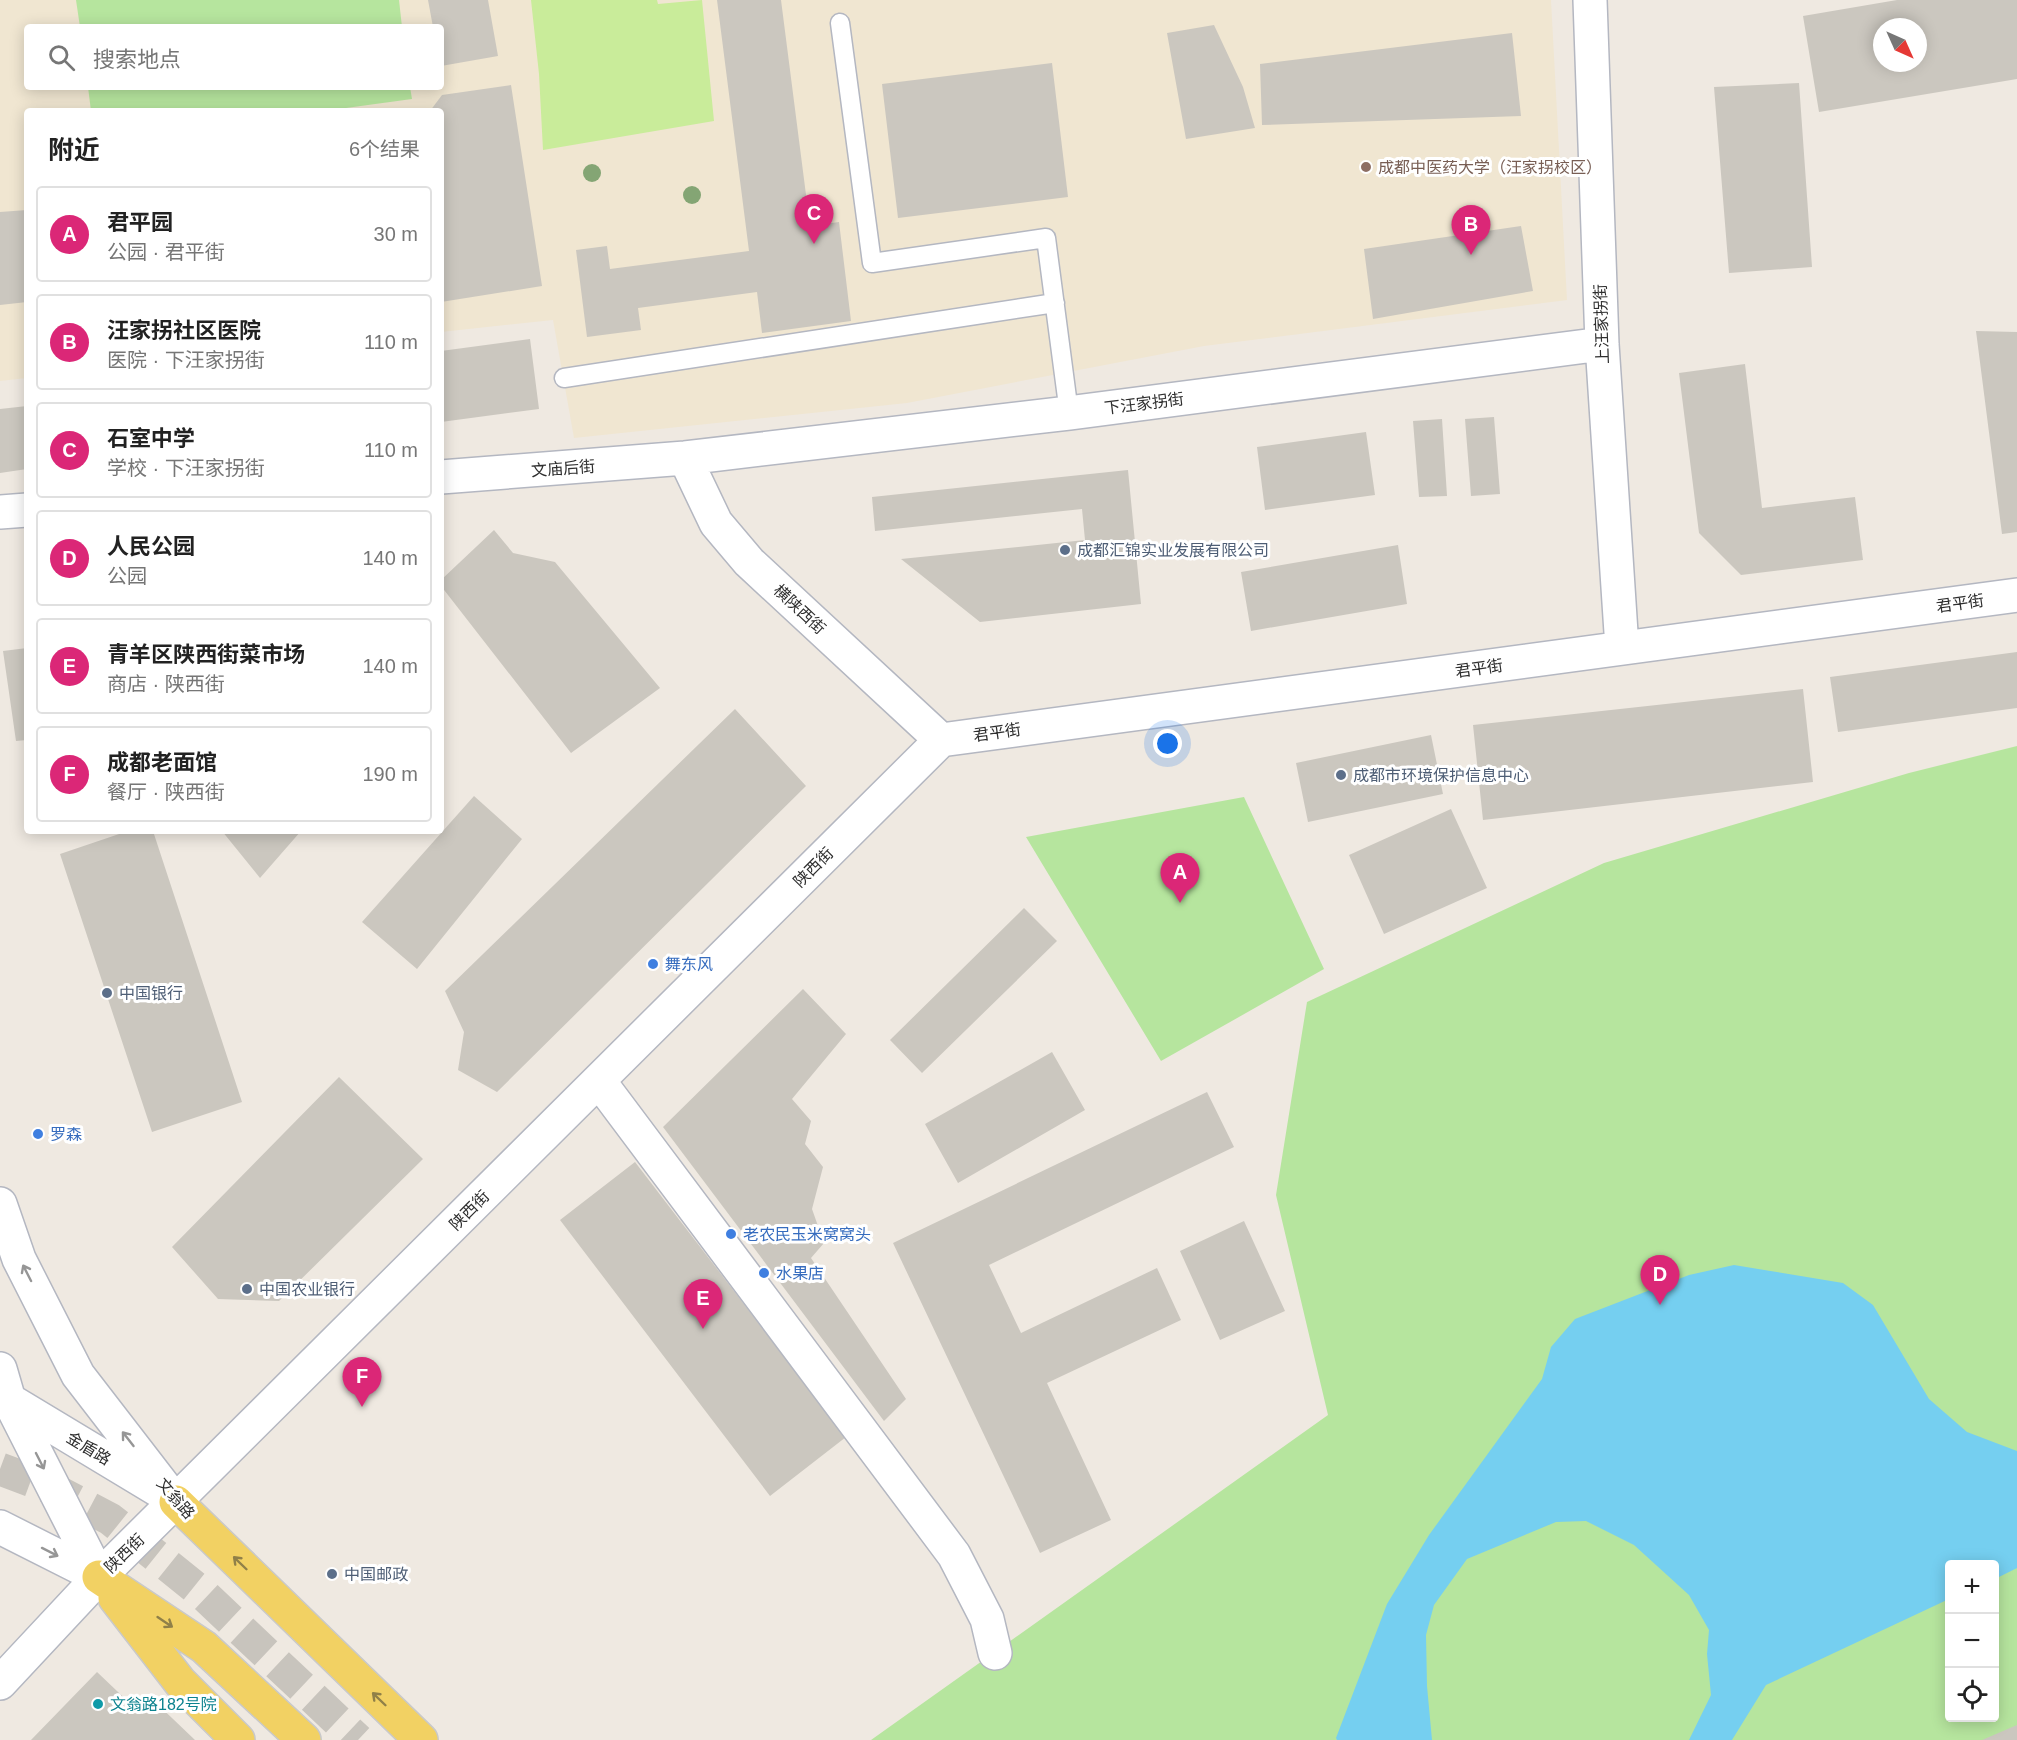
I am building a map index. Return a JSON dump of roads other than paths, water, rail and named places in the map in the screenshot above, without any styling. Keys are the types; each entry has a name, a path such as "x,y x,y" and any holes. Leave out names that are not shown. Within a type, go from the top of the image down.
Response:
{"main road":[{"name":"文翁路","path":"176,1502 421,1740"},
{"path":"99,1577 180,1682 238,1740"},
{"path":"99,1577 204,1647 304,1740"}],"street":[{"name":"上汪家拐街","path":"1590,0 1602,344 1622,648"},
{"name":"下汪家拐街","path":"685,458 1069,413 1602,344"},
{"name":"文庙后街","path":"444,477 685,458"},
{"name":"横陕西街","path":"685,458 716,523 749,562 941,740"},
{"path":"0,512 24,510"},
{"name":"君平街","path":"941,740 2017,595"},
{"name":"陕西街","path":"0,1683 99,1577 941,740"},
{"path":"599,1081 954,1555 987,1619 995,1653"},
{"name":"文翁路","path":"0,1204 19,1259 78,1375 176,1502"},
{"path":"0,1369 5,1400 99,1577"},
{"name":"金盾路","path":"5,1400 176,1502"},
{"path":"0,1527 99,1577"}],"lane":[{"path":"840,23 872,263 1046,238 1069,413"},
{"path":"564,378 1055,303"}],"water":[{"path":"1734,1265 1843,1283 1873,1305 1929,1399 1967,1432 2017,1451 2017,1568 1999,1577 1999,1560 1945,1560 1945,1601 1766,1685 1732,1740 1689,1740 1711,1695 1707,1654 1709,1630 1689,1595 1634,1545 1586,1521 1556,1522 1467,1559 1434,1605 1426,1635 1427,1686 1432,1740 1337,1740 1387,1604 1429,1535 1542,1379 1551,1347 1575,1319 1689,1275"}],"tunnel":[{"path":"0,1469 51,1488 110,1519 202,1593 358,1740"}],"place":[{"name":"成都中医药大学（汪家拐校区）","path":"1366,167"},
{"name":"石室中学","path":"814,244"},
{"name":"汪家拐社区医院","path":"1471,255"},
{"name":"成都汇锦实业发展有限公司","path":"1065,550"},
{"name":"成都市环境保护信息中心","path":"1341,775"},
{"name":"君平园","path":"1180,903"},
{"name":"舞东风","path":"653,964"},
{"name":"中国银行","path":"107,993"},
{"name":"罗森","path":"38,1134"},
{"name":"老农民玉米窝窝头","path":"731,1234"},
{"name":"水果店","path":"764,1273"},
{"name":"中国农业银行","path":"247,1289"},
{"name":"人民公园","path":"1660,1305"},
{"name":"青羊区陕西街菜市场","path":"703,1329"},
{"name":"成都老面馆","path":"362,1407"},
{"name":"中国邮政","path":"332,1574"},
{"name":"文翁路182号院","path":"98,1704"}]}
